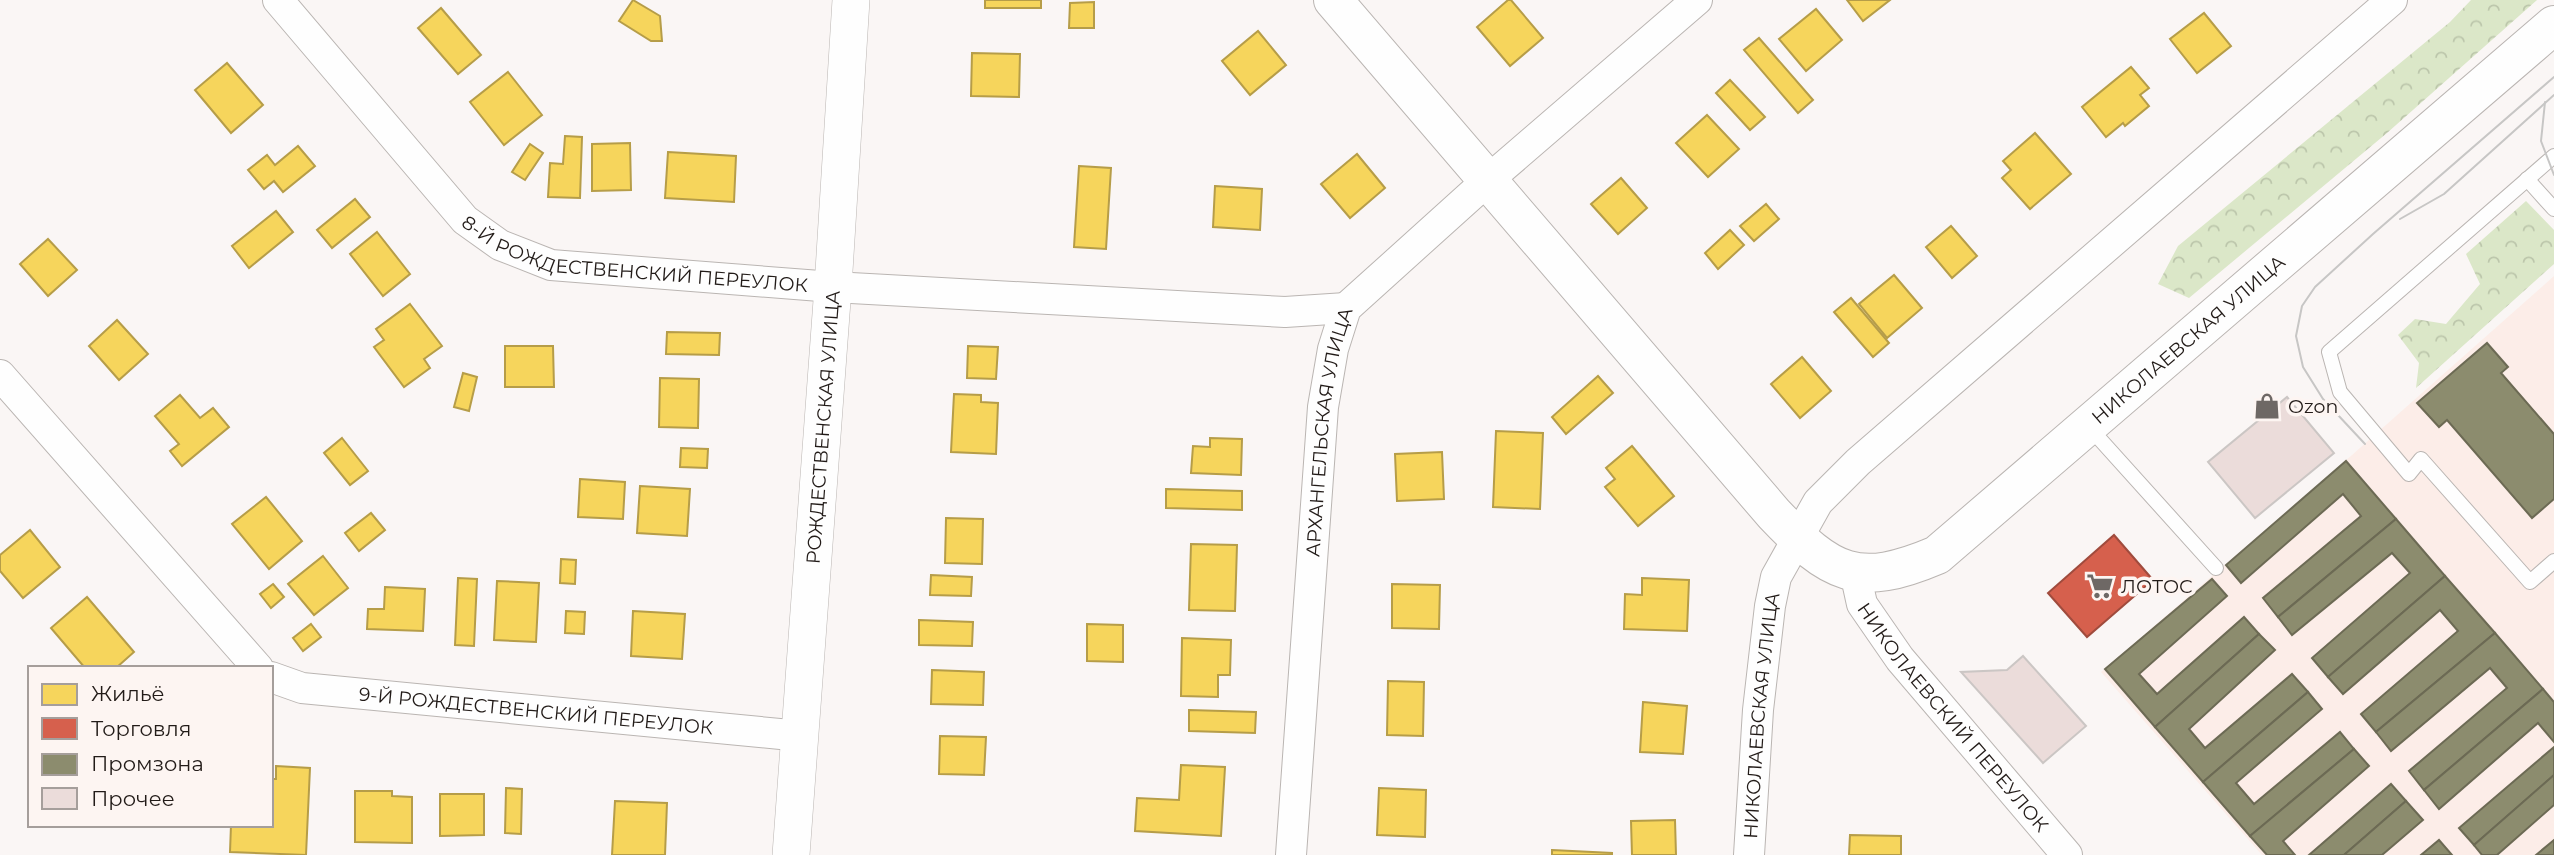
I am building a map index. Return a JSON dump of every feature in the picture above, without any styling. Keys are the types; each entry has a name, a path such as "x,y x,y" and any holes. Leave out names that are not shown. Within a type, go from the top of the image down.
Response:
{"main road":[{"path":"1333,0 1797,539"},
{"name":"НИКОЛАЕВСКАЯ УЛИЦА","path":"1797,539 1829,565 1855,572 1882,573 1908,568 1937,555 2554,25"}],"street":[{"name":"8-Й РОЖДЕСТВЕНСКИЙ ПЕРЕУЛОК","path":"278,0 465,219 500,245 551,265 833,287 1285,312 1346,309"},
{"name":"РОЖДЕСТВЕНСКАЯ УЛИЦА","path":"791,855 833,287 850,0"},
{"name":"АРХАНГЕЛЬСКАЯ УЛИЦА","path":"1291,855 1323,407 1333,349 1346,309 1488,180 1697,0"},
{"name":"НИКОЛАЕВСКАЯ УЛИЦА","path":"1749,855 1758,710 1770,606 1776,577 1818,502 1858,462 2392,0"},
{"path":"0,376 256,666"},
{"name":"НИКОЛАЕВСКИЙ ПЕРЕУЛОК","path":"1855,572 1862,604 1899,659 2067,855"},
{"name":"9-Й РОЖДЕСТВЕНСКИЙ ПЕРЕУЛОК","path":"273,678 302,688 801,736"}],"lane":[{"path":"2554,156 2329,352 2340,392 2409,474 2421,459 2530,582 2554,561"},
{"path":"2527,180 2554,209"},
{"path":"2088,426 2216,568"}],"shaded area":[{"path":"2554,276 2554,855 2262,855 2101,672"}],"green space":[{"path":"2471,0 2537,0 2387,133 2189,298 2158,284 2178,246 2450,22"},
{"path":"2526,201 2554,230 2554,264 2416,388 2419,363 2398,335 2415,319 2446,324 2480,284 2466,254"}],"building: Жильё":[{"path":"633,0 660,16 662,41 651,41 619,21"},
{"path":"985,0 1041,0 1041,8 985,8"},
{"path":"1511,0 1543,38 1510,66 1477,27"},
{"path":"1847,0 1890,0 1863,21"},
{"path":"1094,2 1094,28 1069,28 1070,3"},
{"path":"441,8 481,55 458,74 418,28"},
{"path":"1816,9 1842,40 1806,71 1779,39"},
{"path":"2204,13 2231,46 2197,73 2170,39"},
{"path":"1258,31 1286,65 1250,95 1222,61"},
{"path":"1759,38 1813,100 1798,113 1744,50"},
{"path":"972,53 1020,54 1019,97 971,96"},
{"path":"227,63 263,105 231,133 195,90"},
{"path":"2131,67 2149,88 2140,95 2149,106 2125,126 2123,123 2106,137 2082,107"},
{"path":"508,72 542,115 504,145 470,102"},
{"path":"1730,80 1765,117 1750,130 1716,93"},
{"path":"1707,115 1739,149 1708,177 1676,143"},
{"path":"2035,133 2071,174 2030,209 2002,178 2011,170 2003,161"},
{"path":"565,136 582,137 580,198 548,197 550,163 563,164"},
{"path":"630,143 631,190 592,191 592,144"},
{"path":"530,144 543,153 525,180 512,172"},
{"path":"298,146 315,166 283,192 274,181 264,189 248,170 267,155 275,165"},
{"path":"668,152 736,156 734,202 665,198"},
{"path":"1357,154 1385,188 1350,218 1321,184"},
{"path":"1079,166 1111,168 1106,249 1074,247"},
{"path":"1621,178 1647,208 1618,234 1591,204"},
{"path":"1215,186 1262,189 1260,230 1213,227"},
{"path":"355,199 370,217 332,248 317,230"},
{"path":"1766,204 1779,219 1754,241 1740,226"},
{"path":"276,211 293,232 249,268 232,246"},
{"path":"1951,226 1977,256 1952,278 1926,247"},
{"path":"1730,230 1744,245 1718,269 1705,253"},
{"path":"377,232 410,274 383,296 350,254"},
{"path":"48,239 77,270 48,296 20,264"},
{"path":"1894,275 1922,308 1887,338 1859,304"},
{"path":"1851,298 1889,343 1873,357 1834,312"},
{"path":"410,304 442,346 424,359 430,368 404,387 374,347 384,340 376,329"},
{"path":"117,320 148,354 119,380 89,346"},
{"path":"667,332 720,333 719,355 666,354"},
{"path":"505,346 553,346 554,387 505,387"},
{"path":"968,346 998,347 996,379 967,378"},
{"path":"1802,357 1831,391 1800,418 1771,384"},
{"path":"463,373 477,377 469,411 454,407"},
{"path":"1598,376 1613,393 1566,434 1552,417"},
{"path":"660,378 699,379 698,428 659,427"},
{"path":"954,394 981,395 981,402 998,403 996,454 951,452"},
{"path":"180,395 200,418 213,408 229,427 182,466 170,451 179,444 155,416"},
{"path":"1496,431 1543,433 1540,509 1493,507"},
{"path":"342,438 368,471 350,485 324,453"},
{"path":"1210,438 1242,439 1241,475 1191,473 1193,446 1210,447"},
{"path":"1632,446 1674,496 1638,526 1605,487 1615,479 1606,468"},
{"path":"681,448 708,449 707,468 680,467"},
{"path":"1442,452 1444,499 1397,501 1395,454"},
{"path":"580,479 625,482 623,519 578,517"},
{"path":"640,486 690,489 687,536 637,533"},
{"path":"1166,489 1242,491 1242,510 1166,508"},
{"path":"266,497 302,541 269,569 232,524"},
{"path":"371,513 385,530 359,551 345,533"},
{"path":"946,518 983,519 982,564 945,563"},
{"path":"30,530 60,567 23,598 0,571 0,555"},
{"path":"1191,544 1237,545 1235,611 1189,610"},
{"path":"323,556 348,588 314,615 288,584"},
{"path":"561,559 576,560 575,584 560,583"},
{"path":"931,575 972,577 971,596 930,595"},
{"path":"458,578 477,579 474,646 455,645"},
{"path":"1642,578 1689,580 1687,631 1624,629 1625,594 1642,595"},
{"path":"497,581 539,583 536,642 494,640"},
{"path":"273,584 284,597 271,608 260,594"},
{"path":"1392,584 1440,585 1439,629 1392,628"},
{"path":"385,587 425,589 423,631 367,629 368,609 384,609"},
{"path":"87,597 134,652 118,666 83,666 51,628"},
{"path":"566,611 585,612 584,634 565,633"},
{"path":"633,611 685,614 682,659 631,656"},
{"path":"919,620 973,622 972,646 919,645"},
{"path":"311,624 321,637 303,651 293,638"},
{"path":"1087,624 1123,625 1123,662 1087,661"},
{"path":"1182,638 1231,640 1230,675 1218,675 1218,697 1181,696"},
{"path":"932,670 984,672 983,705 931,704"},
{"path":"1388,681 1424,682 1423,736 1387,735"},
{"path":"1643,702 1687,706 1683,754 1640,752"},
{"path":"1189,710 1256,712 1255,733 1189,731"},
{"path":"940,736 986,737 984,775 939,774"},
{"path":"1181,765 1225,767 1221,836 1135,831 1137,798 1179,800"},
{"path":"276,766 310,768 306,855 230,852 231,827 273,827 273,779 276,779"},
{"path":"506,788 522,789 521,834 505,833"},
{"path":"1379,788 1426,790 1425,837 1377,835"},
{"path":"355,791 392,791 392,796 412,797 412,843 355,842"},
{"path":"440,794 484,794 484,835 440,836"},
{"path":"615,801 667,803 665,855 612,855"},
{"path":"1675,820 1676,855 1632,855 1631,821"},
{"path":"1850,835 1901,836 1901,855 1849,855"},
{"path":"1552,850 1612,853 1612,855 1552,855"}],"building: Торговля":[{"name":"ЛОТОС","path":"2114,535 2153,580 2087,637 2048,593"}],"building: Промзона":[{"path":"2487,343 2508,367 2501,373 2554,434 2554,499 2532,518 2447,420 2439,427 2417,403"},
{"path":"2346,461 2396,519 2278,617 2263,598 2361,516 2343,494 2241,583 2226,565"},
{"path":"2396,519 2445,576 2328,677 2312,658 2410,573 2392,553 2292,635 2278,617"},
{"path":"2445,576 2495,633 2376,732 2361,714 2458,631 2440,610 2343,694 2328,677"},
{"path":"2212,579 2227,596 2139,674 2157,694 2244,617 2259,634 2155,727 2105,669"},
{"path":"2495,633 2543,689 2424,790 2409,771 2507,688 2490,668 2391,751 2376,732"},
{"path":"2259,634 2275,650 2189,729 2205,748 2292,674 2308,692 2203,782 2155,727"},
{"path":"2543,689 2554,702 2554,742 2538,723 2439,809 2424,790"},
{"path":"2308,692 2322,709 2236,783 2254,804 2340,732 2354,749 2250,836 2203,782"},
{"path":"2554,747 2554,775 2474,845 2459,828"},
{"path":"2354,749 2369,766 2283,841 2295,855 2267,855 2250,836"},
{"path":"2554,775 2554,805 2497,855 2482,855 2474,845"},
{"path":"2391,784 2406,801 2344,855 2309,855"},
{"path":"2406,801 2423,820 2382,855 2344,855"},
{"path":"2439,840 2452,855 2421,855"},
{"path":"2554,840 2554,855 2536,855"}],"building: Прочее":[{"path":"2287,397 2334,453 2255,518 2208,462"},
{"path":"2023,656 2086,726 2043,763 1961,672 2007,670"}],"tram line":[{"path":"2365,444 2323,399 2303,367 2296,336 2302,306 2315,287 2373,234 2554,77"},
{"path":"2400,219 2444,194 2554,95"},
{"path":"2545,102 2541,141 2554,175"}],"place":[{"name":"Ozon","path":"2267,406"},
{"name":"ЛОТОС","path":"2100,586"}]}
